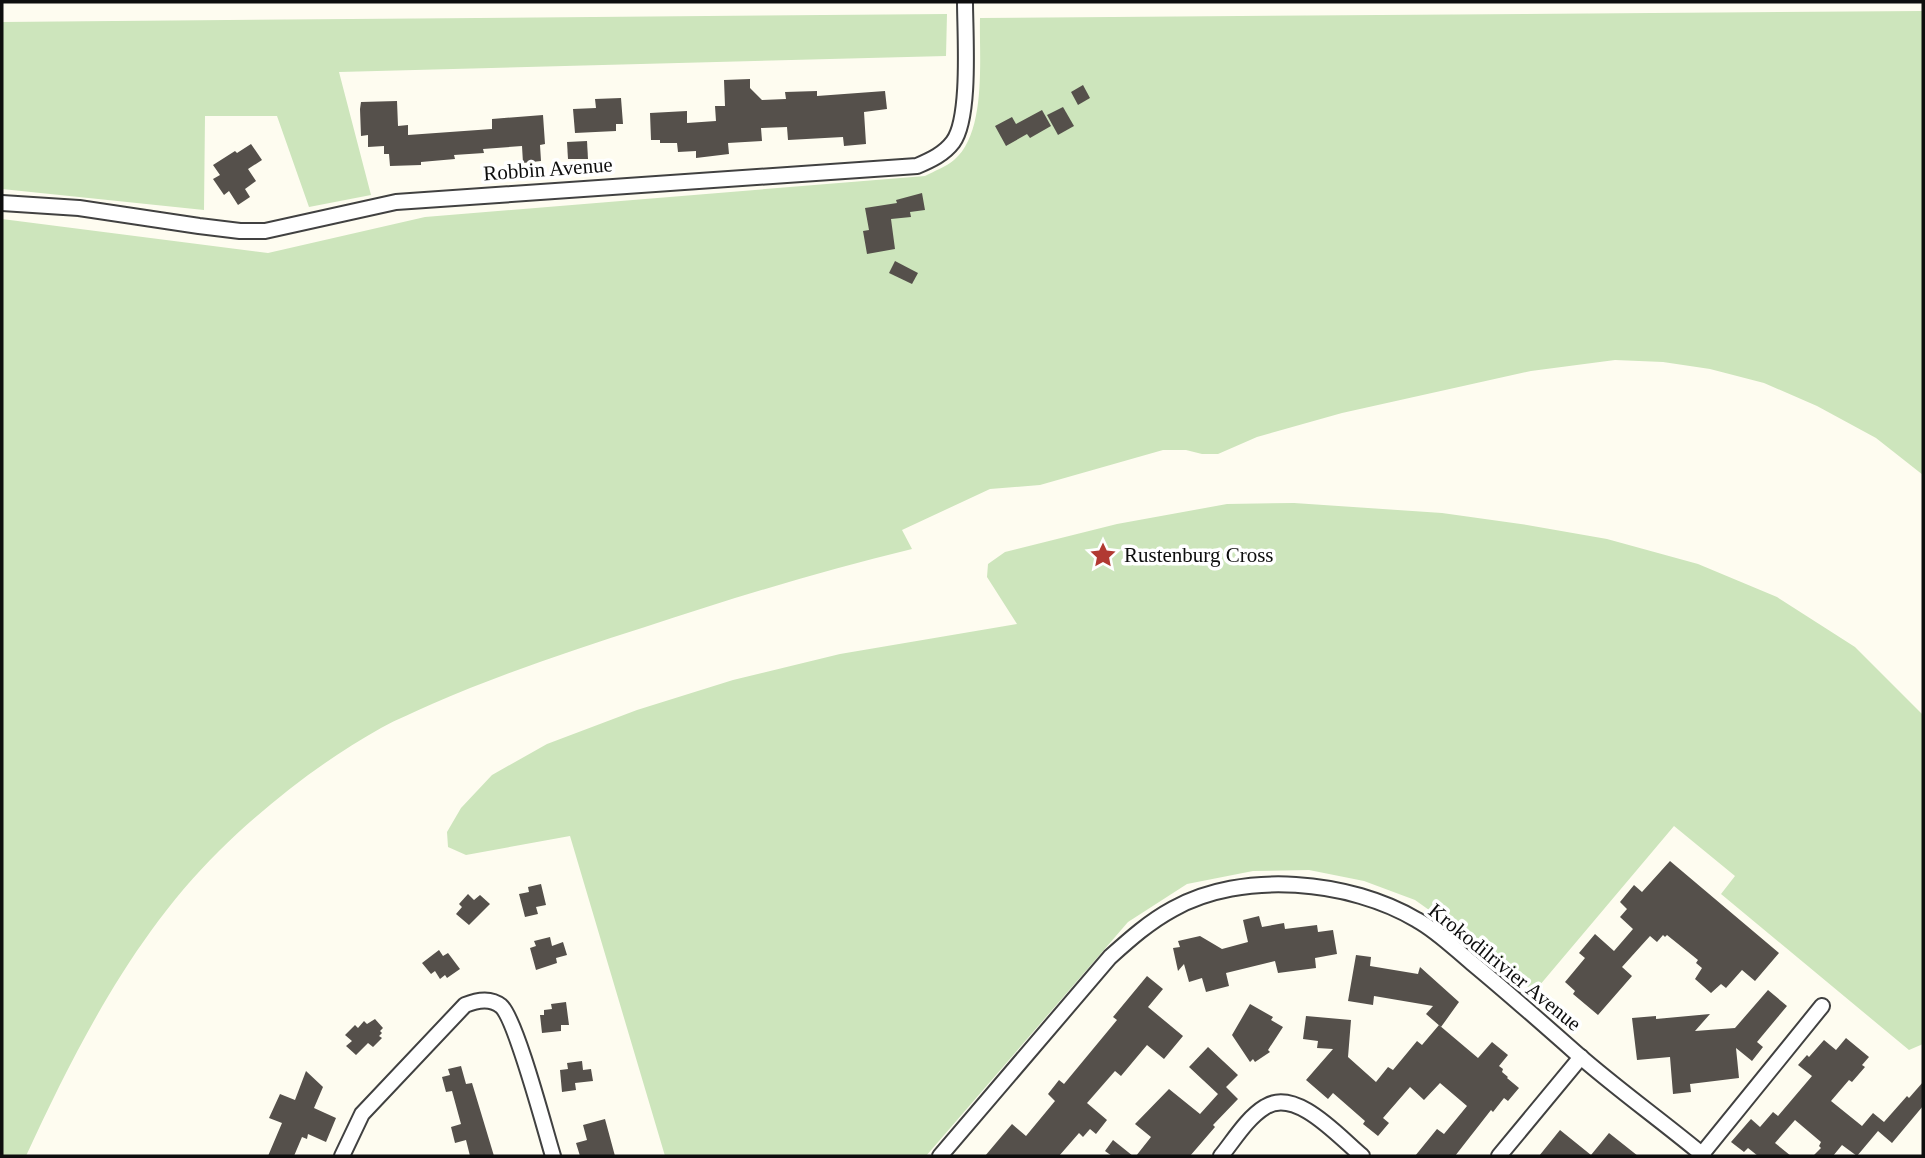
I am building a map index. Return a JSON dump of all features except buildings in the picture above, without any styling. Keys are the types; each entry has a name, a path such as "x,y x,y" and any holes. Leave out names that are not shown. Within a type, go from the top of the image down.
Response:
{"street":[{"name":"Robbin Avenue","path":"2,203 79,208 212,228 265,231 396,202 917,166 945,150 958,134 963,102 965,2"},
{"name":"Krokodilrivier Avenue","path":"940,1156 1110,957 1133,936 1174,908 1208,894 1254,884 1298,884 1347,892 1418,920 1703,1155"},
{"path":"342,1156 362,1114 377,1096 465,1005 476,1000 490,1000 500,1005 513,1025 553,1156"},
{"path":"1703,1155 1822,1006"},
{"path":"1499,1156 1581,1057"},
{"path":"1221,1156 1256,1114 1266,1106 1283,1101 1303,1107 1362,1156"}],"green space":[{"path":"1923,11 1923,475 1876,438 1817,406 1764,383 1710,369 1663,362 1615,360 1531,371 1342,413 1257,437 1218,454 1163,450 1040,485 990,489 902,530 912,549 744,595 537,663 458,693 400,719 338,755 296,784 256,817 188,884 133,956 109,995 86,1034 26,1156 2,1156 2,219 268,253 425,217 925,176 954,160 965,148 972,132 979,94 980,18"},
{"path":"947,14 946,56 339,72 371,195 309,207 277,116 205,116 204,210 2,189 2,22"},
{"path":"1294,503 1442,513 1607,539 1698,564 1777,597 1855,647 1923,715 1923,1044 1909,1050 1721,894 1735,876 1674,826 1534,992 1460,932 1415,900 1364,881 1309,870 1253,871 1187,884 1128,922 926,1156 665,1156 570,836 466,855 448,847 447,832 461,808 492,775 547,744 637,710 733,680 840,654 1017,624 987,577 988,564 1005,552 1117,524 1227,504"}],"place":[{"name":"Rustenburg Cross","path":"1103,555"}]}
